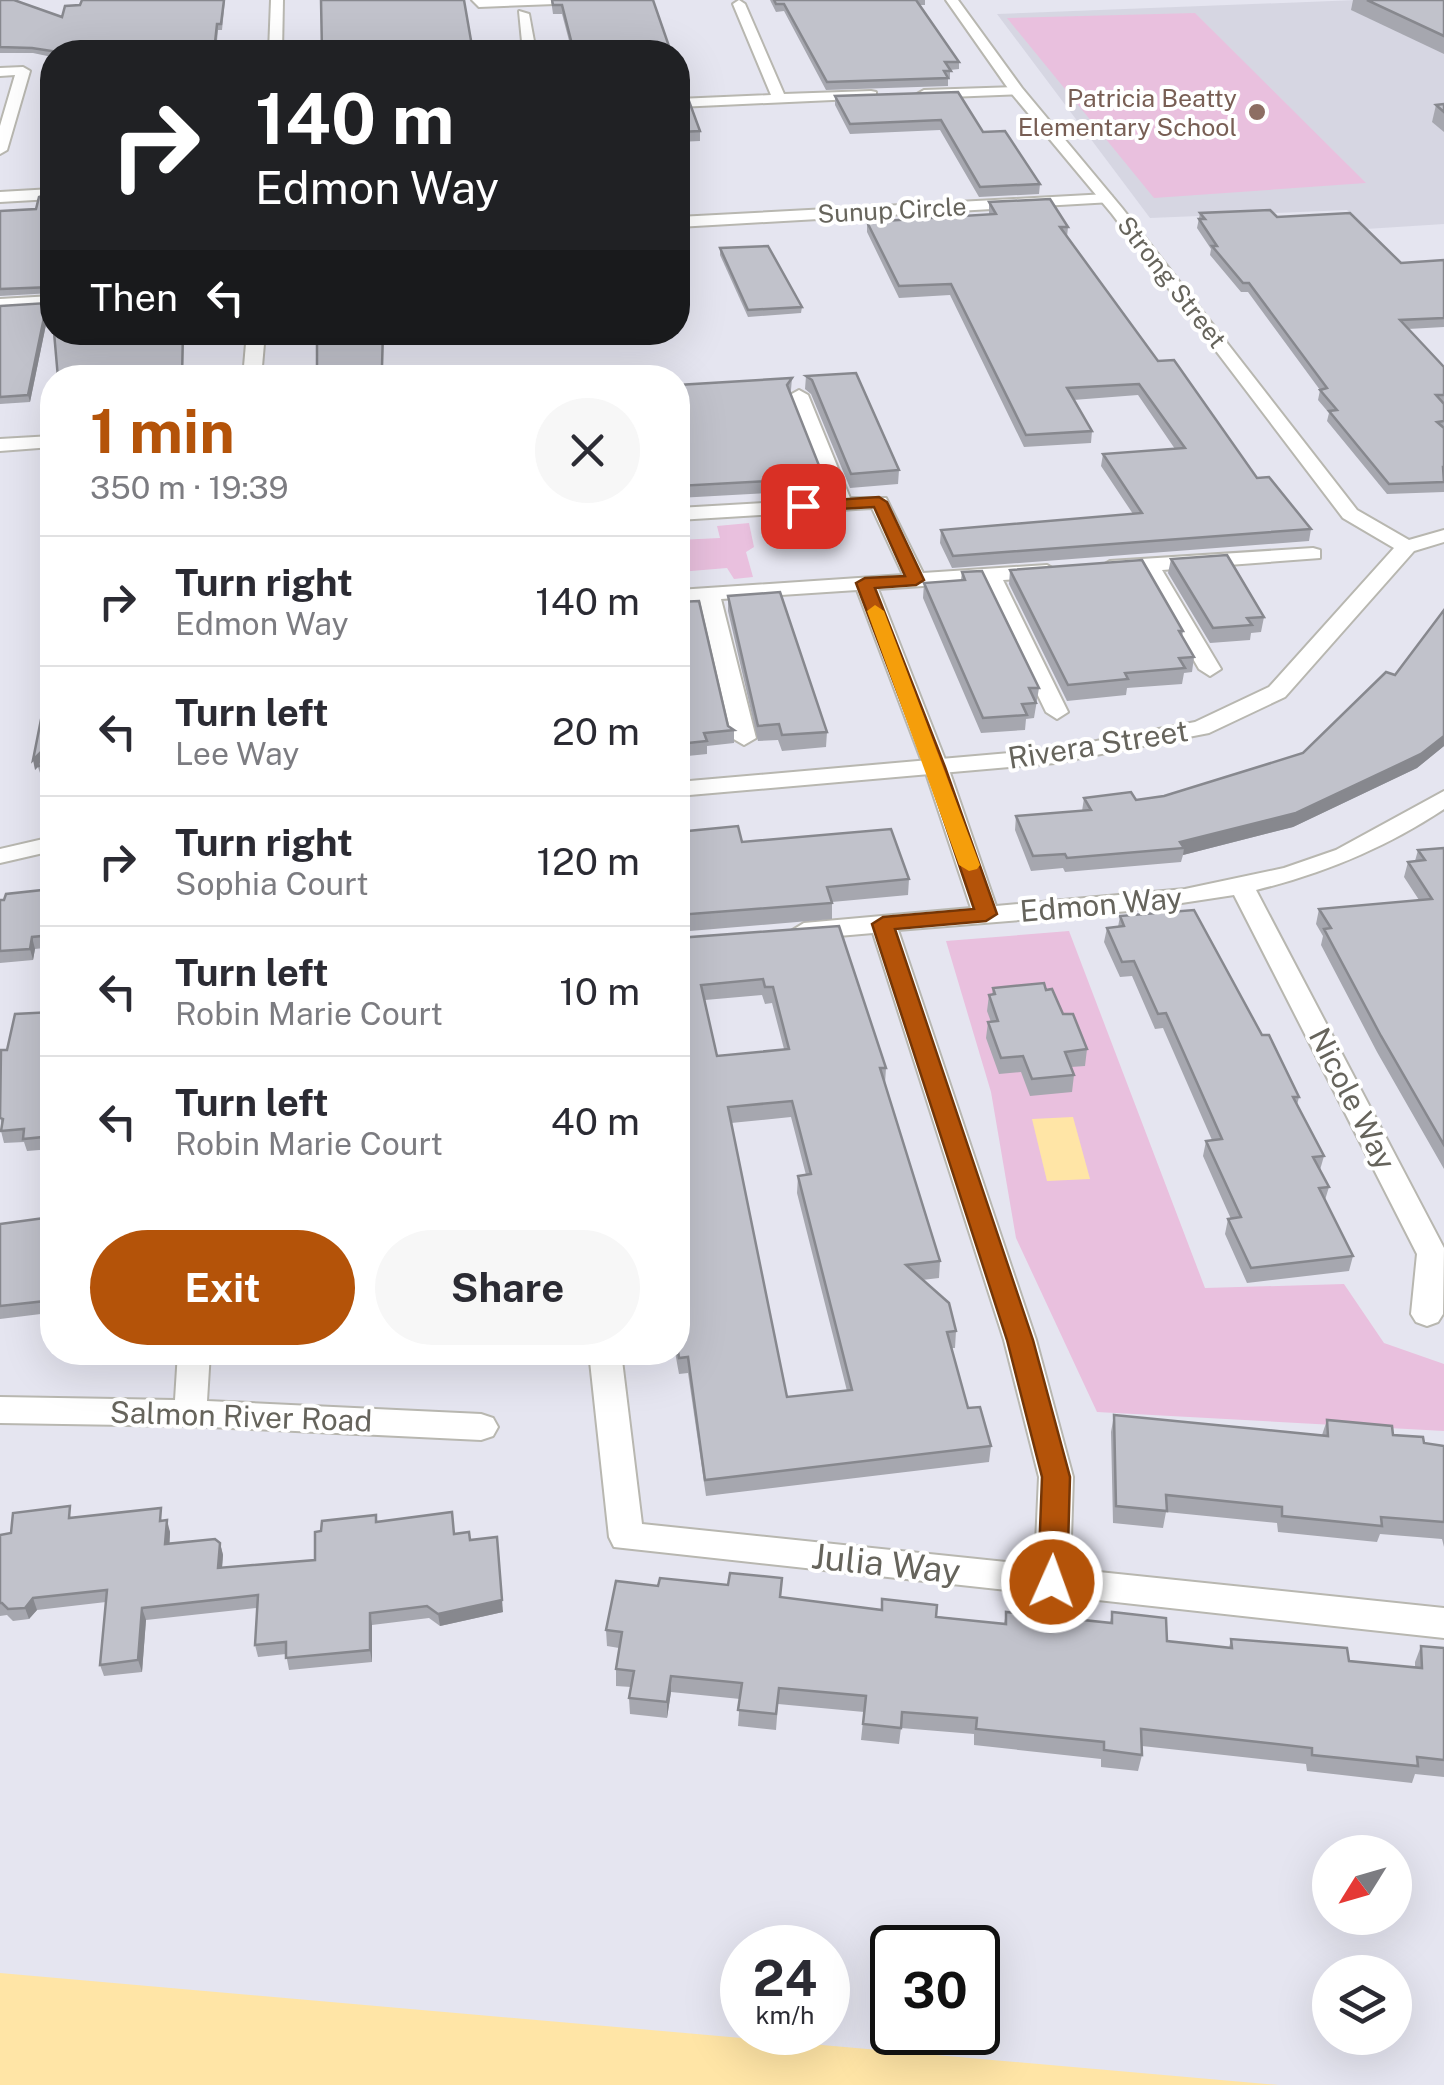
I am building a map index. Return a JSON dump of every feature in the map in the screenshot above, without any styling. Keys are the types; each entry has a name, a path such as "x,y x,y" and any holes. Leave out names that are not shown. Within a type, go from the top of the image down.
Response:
{"street":[{"path":"276,0 276,40"},
{"path":"478,2 555,0"},
{"name":"Strong Street","path":"952,0 1017,91 1107,199 1350,514 1407,547"},
{"path":"738,4 779,98"},
{"path":"523,14 528,40"},
{"path":"0,72 23,71 0,150"},
{"path":"898,94 1017,91"},
{"path":"690,102 878,95"},
{"path":"0,197 40,195"},
{"name":"Sunup Circle","path":"690,221 1107,199"},
{"path":"0,304 40,302"},
{"path":"798,396 843,504"},
{"path":"0,446 40,443"},
{"path":"690,513 879,502 916,580"},
{"name":"Rivera Street","path":"690,788 1055,756 1201,728 1278,692 1360,595 1407,547 1444,536"},
{"path":"690,595 1313,554"},
{"path":"1150,564 1210,669"},
{"path":"990,575 1057,712"},
{"path":"865,583 936,767 986,914"},
{"path":"709,594 744,738"},
{"name":"Edmon Way","path":"771,934 1180,900 1243,889 1308,870 1376,838 1444,798"},
{"path":"0,856 40,847"},
{"name":"Nicole Way","path":"1243,889 1432,1254 1426,1314"},
{"path":"883,924 1020,1340 1056,1477 1052,1582"},
{"path":"190,1413 193,1365"},
{"name":"Julia Way","path":"606,1365 626,1537 1444,1623"},
{"name":"Salmon River Road","path":"0,1410 190,1413 481,1427"}],"shaded area":[{"name":"Patricia Beatty Elementary School","path":"1444,0 1444,224 1366,229 1347,210 1150,218 997,14"},
{"path":"1195,13 1366,183 1154,198 1007,18"},
{"path":"749,523 754,547 746,552 753,577 734,579 727,568 690,571 690,539 720,538 717,526"},
{"path":"1069,931 1205,1288 1344,1284 1384,1343 1444,1364 1444,1431 1097,1412 1016,1238 991,1092 946,941"},
{"path":"1073,1117 1090,1179 1047,1181 1032,1119"},
{"path":"0,1973 720,2036 720,2055 850,2055 850,2047 870,2049 870,2055 936,2055 1279,2085 0,2085"}],"building":[{"path":"0,0 14,0 62,17 65,6 80,5 82,0 224,0 215,40 40,40 40,49 0,47"},
{"path":"321,0 464,0 471,40 322,40"},
{"path":"552,0 653,0 667,40 571,40 562,5 553,5"},
{"path":"774,0 916,0 959,62 945,62 951,71 944,71 948,78 827,82 784,4"},
{"path":"1367,0 1444,0 1444,36"},
{"path":"958,92 983,132 1005,131 1040,184 980,187 941,120 850,124 835,96"},
{"path":"690,104 700,131 690,131"},
{"path":"39,197 40,287 0,289 0,211 36,209"},
{"path":"1050,199 1068,227 1060,227 1158,361 1174,360 1257,478 1269,477 1311,529 953,556 941,530 1142,513 1103,454 1185,448 1139,384 1067,388 1092,431 1026,435 951,284 899,286 867,222 996,214 989,202"},
{"path":"1270,210 1277,217 1350,213 1401,263 1444,260 1444,318 1400,320 1444,367 1444,395 1436,395 1444,404 1444,421 1437,422 1444,428 1444,482 1389,484 1329,411 1337,410 1320,390 1327,388 1249,283 1243,283 1212,246 1217,246 1199,219 1205,219 1200,213"},
{"path":"768,246 802,307 748,310 720,248"},
{"path":"40,303 40,337 28,395 0,397 0,306"},
{"path":"55,345 183,345 182,365 57,365"},
{"path":"317,345 383,345 382,365 317,365"},
{"path":"856,373 899,470 851,474 812,380 806,376"},
{"path":"792,378 787,385 824,478 690,485 690,384"},
{"path":"1227,555 1264,617 1247,618 1252,625 1213,628 1171,559"},
{"path":"1142,560 1194,657 1179,658 1185,668 1125,673 1128,679 1068,685 1010,570"},
{"path":"982,571 1039,688 1029,688 1036,703 1022,704 1027,715 983,718 924,583 965,580 962,572"},
{"path":"780,592 827,732 782,735 779,724 758,726 728,596"},
{"path":"690,601 699,601 728,726 734,730 704,733 707,741 690,743"},
{"path":"1444,610 1444,736 1421,754 1296,813 1180,842 1184,848 1067,858 1065,854 1033,856 1016,816 1091,810 1084,798 1131,792 1136,800 1164,796 1303,753 1386,672 1395,675"},
{"path":"40,725 40,753 33,760"},
{"path":"738,826 742,842 891,829 909,879 827,887 832,903 690,914 690,831"},
{"path":"1444,848 1444,1145 1324,929 1331,928 1319,909 1432,899 1408,862 1425,860 1418,850"},
{"path":"40,890 40,936 32,937 30,949 0,951 0,900 6,894"},
{"path":"1194,910 1262,1035 1269,1035 1299,1097 1293,1097 1324,1156 1313,1157 1329,1187 1319,1188 1353,1256 1251,1268 1228,1219 1241,1217 1206,1141 1222,1139 1166,1013 1158,1014 1134,961 1122,962 1107,928 1124,926 1120,916"},
{"path":"839,926 886,1068 880,1068 940,1261 906,1265 949,1303 956,1331 947,1332 968,1408 980,1407 991,1446 705,1480 689,1365 690,937","holes":["763,979 765,987 773,987 789,1049 717,1056 701,985","792,1101 811,1174 798,1176 852,1390 787,1397 728,1107"]},
{"path":"1044,983 1046,990 1052,989 1063,1014 1073,1014 1087,1049 1065,1052 1074,1075 1032,1079 1023,1056 1001,1058 988,1022 998,1021 989,995 995,994 993,988"},
{"path":"40,1013 40,1137 23,1139 24,1129 1,1131 1,1050 7,1050 15,1014"},
{"path":"40,1219 40,1302 0,1306 0,1224"},
{"path":"1114,1415 1328,1436 1327,1420 1392,1426 1393,1435 1423,1437 1424,1443 1444,1446 1444,1522 1381,1517 1382,1526 1282,1516 1282,1507 1166,1495 1167,1511 1116,1506"},
{"path":"70,1506 69,1518 161,1508 160,1521 167,1520 165,1544 215,1539 220,1543 218,1568 315,1560 315,1532 321,1531 322,1521 376,1515 376,1522 452,1512 454,1534 469,1532 470,1540 497,1537 502,1600 438,1614 427,1606 370,1613 370,1650 286,1658 286,1642 255,1645 258,1595 142,1608 138,1660 100,1665 107,1590 33,1598 25,1608 8,1609 0,1603 0,1535 11,1533 13,1513"},
{"path":"730,1573 782,1578 780,1597 882,1610 882,1599 937,1605 936,1617 1006,1624 1006,1612 1112,1623 1112,1612 1166,1618 1167,1641 1232,1648 1231,1639 1347,1648 1349,1661 1422,1668 1421,1646 1444,1648 1444,1760 1417,1757 1418,1766 1312,1755 1312,1748 1141,1729 1142,1755 1104,1750 1104,1742 976,1729 977,1718 902,1712 901,1728 863,1724 866,1696 779,1688 776,1714 738,1710 742,1683 671,1676 667,1702 629,1698 634,1671 616,1669 622,1632 606,1630 616,1581 658,1586 660,1578 728,1585"}],"slow traffic":[{"path":"875,611 936,767 969,865"}],"place":[{"name":"Patricia Beatty Elementary School","path":"1257,112"}],"route":[{"path":"803,506 879,502 916,580 865,583 936,767 986,914 883,924 1020,1340 1056,1477 1052,1582"}]}
